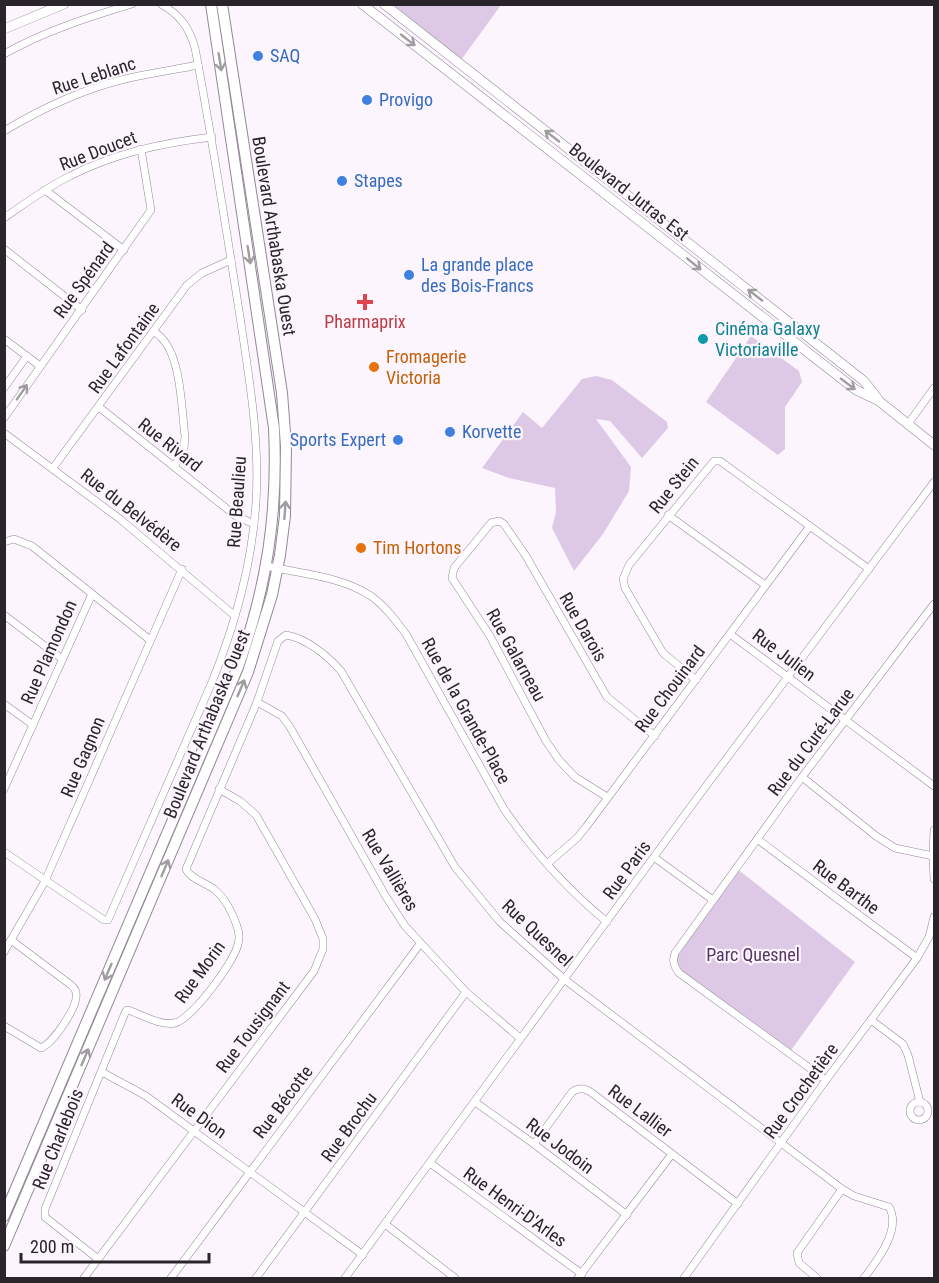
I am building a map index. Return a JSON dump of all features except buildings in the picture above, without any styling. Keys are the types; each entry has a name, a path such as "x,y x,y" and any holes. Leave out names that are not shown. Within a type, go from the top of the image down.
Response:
{"main road":[{"path":"4,29 64,4"},
{"name":"Boulevard Arthabaska Ouest","path":"4,1246 248,672 262,632 272,567 275,496 274,428 211,4"},
{"name":"Boulevard Arthabaska Ouest","path":"4,1216 238,667 272,567 285,516 284,411 222,4"},
{"name":"Boulevard Jutras Est","path":"362,4 856,390 879,401 934,445"},
{"name":"Boulevard Jutras Est","path":"384,4 864,381 879,401"}],"street":[{"path":"4,54 73,23 132,4"},
{"name":"Rue Beaulieu","path":"45,881 104,920 108,920 212,682 235,616 246,573 254,524 256,444 250,382 212,137 191,34 184,22 161,4"},
{"name":"Rue Leblanc","path":"4,131 48,107 102,86 156,72 198,65"},
{"name":"Rue Doucet","path":"4,218 45,190 104,161 141,148 212,137"},
{"name":"Rue Spénard","path":"4,418 151,210 141,148"},
{"path":"45,190 124,250"},
{"path":"4,249 82,310"},
{"name":"Rue Lafontaine","path":"53,468 194,279 211,268 231,260"},
{"path":"154,332 164,340 175,362 185,436 184,448 174,467"},
{"path":"4,339 40,366"},
{"path":"4,388 27,356"},
{"path":"908,424 934,388"},
{"name":"Rue Rivard","path":"99,407 236,516 254,524"},
{"name":"Rue du Belvédère","path":"4,433 53,468 182,569 235,616"},
{"name":"Rue Stein","path":"696,680 663,653 623,579 624,572 629,565 714,460 720,461 869,569"},
{"name":"Rue Paris","path":"345,1278 700,794 934,482"},
{"path":"668,515 765,585"},
{"name":"Rue Darois","path":"499,521 504,524 526,556 607,697 655,736"},
{"name":"Rue Galarneau","path":"499,521 491,523 454,568 452,578 490,636 546,741 559,760 575,777 607,797"},
{"name":"Rue Chouinard","path":"547,864 577,838 810,526"},
{"path":"4,542 14,539 32,546 150,640"},
{"name":"Rue de la Grande-Place","path":"272,567 341,582 370,596 385,608 406,634 504,809 547,864 607,922"},
{"name":"Rue Gagnon","path":"5,950 45,881 182,569"},
{"name":"Rue Plamondon","path":"4,789 92,594"},
{"name":"Rue du Curé-Larue","path":"826,1080 679,973 673,958 802,777 934,604"},
{"path":"4,615 62,659"},
{"name":"Rue Julien","path":"730,634 934,786"},
{"name":"Rue Quesnel","path":"257,702 279,641 286,635 298,639 323,654 341,671 455,867 500,922 564,979 842,1189 859,1198 889,1207 893,1220 886,1248 864,1278"},
{"path":"219,789 257,702"},
{"name":"Rue Vallières","path":"257,702 282,717 290,727 385,895 420,944 466,992 520,1038"},
{"path":"4,704 33,725"},
{"path":"802,777 876,836 895,848 933,856"},
{"name":"Rue Morin","path":"127,1010 166,1023 181,1021 196,1009 236,952 238,931 224,901 214,889 192,876 186,869 219,789"},
{"name":"Rue Tousignant","path":"84,1278 321,959 323,939 315,919 256,815 240,801 219,789"},
{"path":"934,830 934,879"},
{"name":"Rue Barthe","path":"757,839 917,958"},
{"path":"4,852 45,881"},
{"path":"655,858 713,900"},
{"name":"Rue Crochetière","path":"684,1278 917,958 929,937 934,917"},
{"path":"4,1026 41,1048 50,1042 65,1022 76,997 76,990 72,985 11,940"},
{"name":"Rue Bécotte","path":"171,1278 420,944"},
{"name":"Rue Brochu","path":"256,1278 466,992"},
{"name":"Rue Charlebois","path":"99,1259 48,1220 44,1212 127,1010"},
{"path":"871,1020 903,1044 920,1102"},
{"name":"Rue Dion","path":"102,1072 146,1096 363,1255"},
{"name":"Rue Lallier","path":"534,1144 572,1092 583,1089 738,1204"},
{"name":"Rue Jodoin","path":"475,1102 627,1215"},
{"path":"580,1276 672,1154"},
{"name":"Rue Henri-D'Arles","path":"430,1163 580,1276"},
{"path":"818,1278 799,1263 797,1253 842,1189"},
{"path":"385,1224 455,1278"}],"green space":[{"path":"394,5 501,5 461,60"},
{"path":"751,336 799,371 802,382 785,407 785,449 778,455 706,402"},
{"path":"596,376 612,380 667,422 668,428 642,458 610,421 596,419 631,467 629,491 603,534 574,571 552,528 556,512 555,488 509,478 482,468 523,412 542,428 582,379"},
{"name":"Parc Quesnel","path":"736,868 855,962 789,1053 679,973 675,953"}],"place":[{"name":"SAQ","path":"258,56"},
{"name":"Provigo","path":"367,100"},
{"name":"Stapes","path":"342,181"},
{"name":"La grande place des Bois-Francs","path":"409,275"},
{"name":"Pharmaprix","path":"365,302"},
{"name":"Cinéma Galaxy Victoriaville","path":"703,339"},
{"name":"Fromagerie Victoria","path":"374,367"},
{"name":"Korvette","path":"450,432"},
{"name":"Sports Expert","path":"398,440"},
{"name":"Tim Hortons","path":"361,548"}]}
